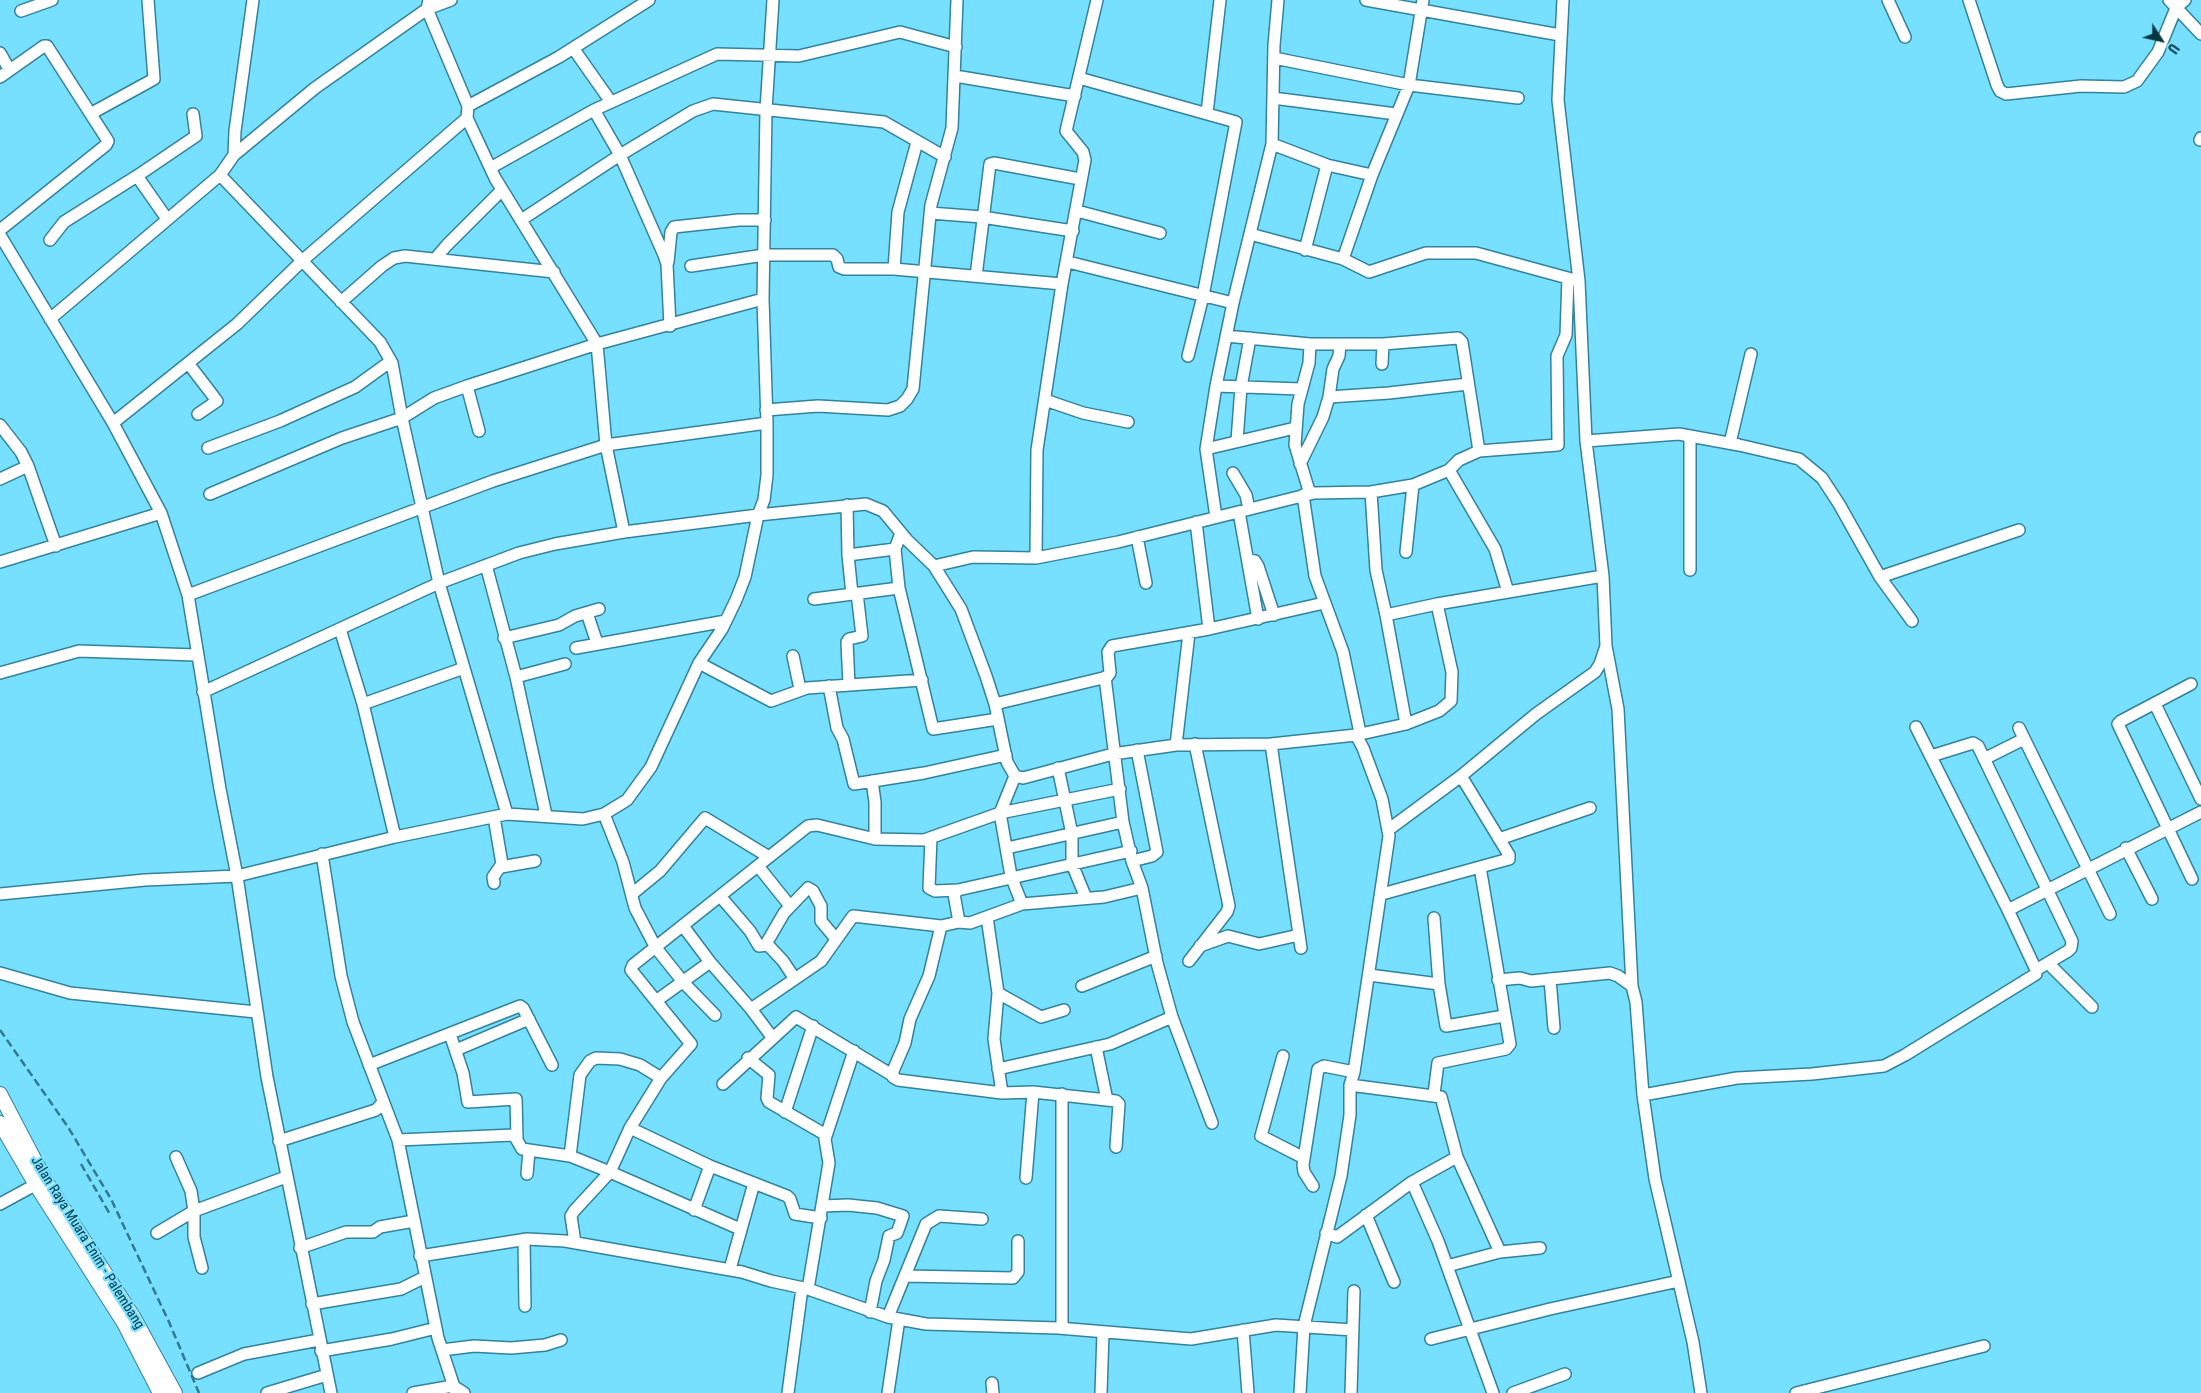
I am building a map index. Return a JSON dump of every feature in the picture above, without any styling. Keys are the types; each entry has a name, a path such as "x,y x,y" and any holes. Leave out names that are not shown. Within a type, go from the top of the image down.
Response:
{"main road":[{"name":"Jalan Raya Muara Enim - Palembang","path":"0,1094 41,1182 124,1323 159,1391"},
{"name":"Jalan Raya Muara Enim - Palembang","path":"0,1123 134,1318 173,1388"},
{"path":"159,1391 173,1388"}],"street":[{"path":"22,11 52,0"},
{"path":"92,113 154,79 148,0"},
{"path":"234,155 235,131 253,0"},
{"path":"50,319 220,174 234,155 315,88 428,5 451,0"},
{"path":"112,423 237,324 303,260 468,112 649,0"},
{"path":"0,894 145,880 237,876 395,837 507,814 546,815 583,819 604,814 627,800 651,767 699,662 726,621 745,577 758,514 764,500 767,475 763,299 766,220 766,110 771,55 772,0"},
{"path":"766,410 818,406 888,410 903,403 913,389 930,212 952,128 957,0"},
{"path":"1036,558 1038,450 1062,284 1068,262 1080,178 1085,160 1083,152 1066,131 1097,0"},
{"path":"1207,113 1220,0"},
{"path":"1216,517 1206,449 1216,386 1233,303 1272,144 1274,58 1278,0"},
{"path":"1368,0 1422,5 1560,34"},
{"path":"1563,0 1558,100 1586,441 1603,576 1606,646 1618,709 1632,986 1636,1002 1643,1095 1655,1179 1693,1342 1701,1393"},
{"path":"1888,0 1905,37"},
{"path":"1969,0 1997,85 2000,91 2006,94 2081,86 2124,87 2137,81 2158,52 2177,3"},
{"path":"2177,3 2201,34"},
{"path":"428,5 468,112 502,190 554,272 596,344 606,445 624,532"},
{"path":"1343,259 1372,175 1409,85 1422,5"},
{"path":"492,167 594,110 717,54 810,54 900,32 956,47"},
{"path":"0,53 5,73 44,46 47,46 92,113 108,143 0,230"},
{"path":"573,48 611,102"},
{"path":"1274,58 1409,85 1518,98"},
{"path":"955,76 1075,96"},
{"path":"1080,78 1234,121 1237,126 1203,296 1188,356"},
{"path":"1273,98 1396,114"},
{"path":"521,220 620,155 702,107 713,104 884,122 945,158"},
{"path":"594,110 620,155 652,224 667,264"},
{"path":"50,240 64,222 196,136 193,114"},
{"path":"894,269 898,212 917,142"},
{"path":"1272,144 1328,165 1372,175"},
{"path":"976,276 989,167 992,163 1080,178"},
{"path":"1305,250 1328,165"},
{"path":"220,174 380,342 391,361 439,583 507,814"},
{"path":"137,176 168,219"},
{"path":"436,260 447,244 502,190"},
{"path":"1076,211 1160,233"},
{"path":"930,212 982,217 1073,231"},
{"path":"670,326 667,264 671,232 674,227 739,220 766,220"},
{"path":"1250,234 1343,259 1369,272 1426,254 1476,253 1573,280"},
{"path":"1,241 112,423 161,513 188,595 196,654 237,876 256,1012 279,1141 330,1393"},
{"path":"691,266 764,254 833,255 840,268 925,271 1062,284"},
{"path":"341,302 394,258 405,256 554,272"},
{"path":"1068,262 1233,303"},
{"path":"934,566 972,557 1036,558 1137,537 1307,495 1370,492 1413,485 1449,470 1460,460 1479,451 1558,445 1557,356 1566,335 1573,280"},
{"path":"210,494 342,438 402,418 434,398 467,386 596,344 670,326 763,299"},
{"path":"1226,336 1310,344 1383,344 1458,338 1462,342 1479,451"},
{"path":"1237,441 1241,387 1250,338"},
{"path":"1300,1393 1304,1326 1320,1270 1326,1233 1341,1176 1350,1115 1350,1085 1354,1072 1382,894 1388,830 1382,799 1358,734 1343,652 1314,571 1307,495 1295,446 1295,428 1301,389 1309,363 1310,344"},
{"path":"1300,464 1323,417 1329,397 1332,369 1339,356 1340,344"},
{"path":"1382,364 1383,344"},
{"path":"1730,443 1751,354"},
{"path":"208,448 280,421 355,387 391,361"},
{"path":"188,363 217,401 198,414"},
{"path":"1329,397 1468,384"},
{"path":"467,386 480,431"},
{"path":"1216,386 1301,389"},
{"path":"1045,400 1083,413 1128,422"},
{"path":"188,595 493,481 606,445 767,424"},
{"path":"0,425 21,452 28,466 56,546"},
{"path":"1206,449 1295,428"},
{"path":"1586,441 1679,434 1788,455 1799,460 1822,478 1840,504 1880,577 1912,621"},
{"path":"1690,436 1690,570"},
{"path":"0,479 28,466"},
{"path":"1449,470 1495,549 1508,592"},
{"path":"1233,473 1246,495 1244,510 1248,560 1258,619"},
{"path":"1406,552 1413,485"},
{"path":"1370,492 1376,570 1406,724"},
{"path":"203,692 439,583 518,553 555,544 624,532 758,514 866,504 883,511 901,533 934,566 960,609 995,704 1006,755 1015,776 1000,813 1011,876 1022,904"},
{"path":"847,505 848,555 862,636 847,642 849,685"},
{"path":"0,562 161,513"},
{"path":"1196,522 1209,629"},
{"path":"1880,577 2019,530"},
{"path":"901,533 895,550 899,588 933,729 998,719"},
{"path":"1137,537 1146,583"},
{"path":"848,555 895,550"},
{"path":"1248,560 1255,561 1258,566 1274,615"},
{"path":"486,565 504,638 516,677 546,815"},
{"path":"1386,615 1437,604 1603,576"},
{"path":"814,599 899,588"},
{"path":"995,704 1105,677 1110,673 1108,652 1112,646 1209,629 1324,603"},
{"path":"1015,776 1023,778 1113,754 1137,750 1195,744 1271,744 1358,734 1406,724 1446,707 1453,697 1452,672 1437,604"},
{"path":"504,638 559,625 575,616 600,609"},
{"path":"587,613 597,643"},
{"path":"576,648 726,621"},
{"path":"340,629 363,704 395,837"},
{"path":"1176,745 1189,633"},
{"path":"1388,830 1461,776 1536,714 1595,672 1606,646"},
{"path":"0,673 78,651 196,654"},
{"path":"793,656 800,689"},
{"path":"699,662 771,701 800,689 922,680"},
{"path":"516,677 566,664"},
{"path":"363,704 464,668"},
{"path":"1105,677 1113,754 1120,789 1123,822 1142,888 1156,956 1172,1016 1212,1123"},
{"path":"2192,684 2121,721 2118,727 2192,879"},
{"path":"830,686 837,728 843,739 853,783 924,773 1006,755"},
{"path":"2155,704 2201,799"},
{"path":"1916,727 2036,970"},
{"path":"2019,728 2110,914"},
{"path":"1984,760 2024,739"},
{"path":"1643,1095 1737,1078 1812,1074 1884,1066 1906,1056 2033,978 2036,970 2068,951 2073,944 1978,746 1973,743 1931,756"},
{"path":"1189,961 1226,912 1229,902 1195,744"},
{"path":"1271,744 1301,948"},
{"path":"931,838 930,889 935,891 958,890 1011,876 1072,864 1132,856 1152,856 1157,852 1137,750"},
{"path":"1058,768 1072,834 1072,864 1086,898"},
{"path":"1382,894 1509,859 1509,855 1461,776"},
{"path":"872,781 875,802 875,839"},
{"path":"575,1243 571,1216 610,1172 630,1128 661,1078 691,1044 631,970 633,966 813,824 875,839 917,841 931,838 1000,813 1120,789"},
{"path":"1499,839 1590,808"},
{"path":"2008,910 2086,868 2201,812"},
{"path":"604,814 640,919 656,948 684,983 715,1015"},
{"path":"494,817 502,867"},
{"path":"632,894 660,871 705,818 769,857"},
{"path":"1007,848 1123,822"},
{"path":"2126,848 2152,899"},
{"path":"322,854 340,976 353,1022 398,1140 436,1328 454,1390"},
{"path":"494,884 494,874 502,867 535,861"},
{"path":"758,866 790,906"},
{"path":"1434,1094 1438,1064 1509,1046 1480,867"},
{"path":"751,1009 821,962 853,916 941,926 959,922 970,923 1022,904 1086,898 1142,888"},
{"path":"720,896 750,931 760,946 766,944 790,906 804,891 811,889 821,906 821,920 836,939"},
{"path":"958,890 954,894 959,922"},
{"path":"987,917 998,994 994,1039 1002,1093"},
{"path":"1434,918 1439,984 1446,1026 1504,1016"},
{"path":"683,926 772,1037"},
{"path":"892,1075 906,1040 910,1019 929,976 941,926"},
{"path":"1200,946 1228,936 1260,944 1299,935"},
{"path":"766,944 784,961 795,980"},
{"path":"1082,986 1156,956"},
{"path":"656,1001 684,983 710,962"},
{"path":"2048,964 2092,1007"},
{"path":"0,973 70,993 256,1012"},
{"path":"1498,980 1516,977 1531,981 1610,973 1632,986"},
{"path":"1369,975 1439,984"},
{"path":"1550,979 1554,1028"},
{"path":"998,994 1041,1017 1064,1010"},
{"path":"369,1065 518,1006 523,1008 552,1065"},
{"path":"998,1069 1118,1041 1172,1016"},
{"path":"722,1084 748,1058 796,1017 898,1080 1002,1093 1033,1092 1062,1094 1118,1103 1116,1147"},
{"path":"456,1050 529,1019"},
{"path":"785,1112 813,1026"},
{"path":"450,1034 463,1073 468,1102 516,1099 517,1138 520,1148 529,1151 570,1156 740,1228"},
{"path":"1096,1047 1107,1100"},
{"path":"788,1393 805,1288 823,1206 829,1164 825,1142 826,1136 854,1052"},
{"path":"1283,1056 1261,1136 1304,1158"},
{"path":"570,1156 580,1074 590,1061 596,1058 620,1059 640,1065 661,1078"},
{"path":"748,1058 769,1075 767,1101 826,1136"},
{"path":"1313,1186 1303,1168 1320,1067 1354,1072"},
{"path":"1350,1085 1434,1094 1444,1100 1457,1156 1500,1252"},
{"path":"1026,1178 1033,1092"},
{"path":"1062,1094 1062,1328"},
{"path":"279,1141 376,1110 383,1102"},
{"path":"630,1128 710,1166 788,1197 795,1214 821,1218"},
{"path":"398,1140 512,1134 517,1138"},
{"path":"527,1174 529,1151"},
{"path":"1326,1233 1337,1237 1412,1182 1457,1156"},
{"path":"176,1157 191,1191 194,1211 194,1237 202,1268"},
{"path":"694,1210 710,1166"},
{"path":"158,1233 194,1211 286,1177"},
{"path":"0,1204 41,1182"},
{"path":"1412,1182 1447,1266 1493,1393"},
{"path":"730,1269 754,1183"},
{"path":"823,1206 848,1205 877,1208 903,1216 897,1233 889,1236 884,1260 876,1281 870,1312"},
{"path":"1366,1215 1394,1282"},
{"path":"888,1393 894,1318 905,1276 926,1224 940,1216 982,1219"},
{"path":"300,1248 346,1232 373,1232 380,1227 414,1221"},
{"path":"420,1256 524,1240 575,1243 730,1269 805,1288 870,1312 926,1324 1062,1328 1191,1339 1276,1325 1353,1330"},
{"path":"524,1240 525,1306"},
{"path":"905,1276 1013,1278 1018,1272 1018,1241"},
{"path":"1447,1266 1500,1252 1540,1248"},
{"path":"312,1304 401,1289 425,1277"},
{"path":"1431,1339 1469,1328 1679,1280"},
{"path":"1351,1393 1354,1291"},
{"path":"198,1373 244,1354 392,1340 436,1328"},
{"path":"1243,1330 1248,1393"},
{"path":"1102,1393 1103,1333"},
{"path":"442,1350 474,1346 511,1348 545,1345 560,1340"},
{"path":"1796,1393 1984,1346"},
{"path":"1513,1393 1566,1374"},
{"path":"267,1393 326,1375"},
{"path":"413,1393 454,1390 464,1393"}],"railway":[{"path":"0,1030 68,1127 111,1199 169,1322 199,1393"},
{"path":"81,1164 111,1216"}]}
